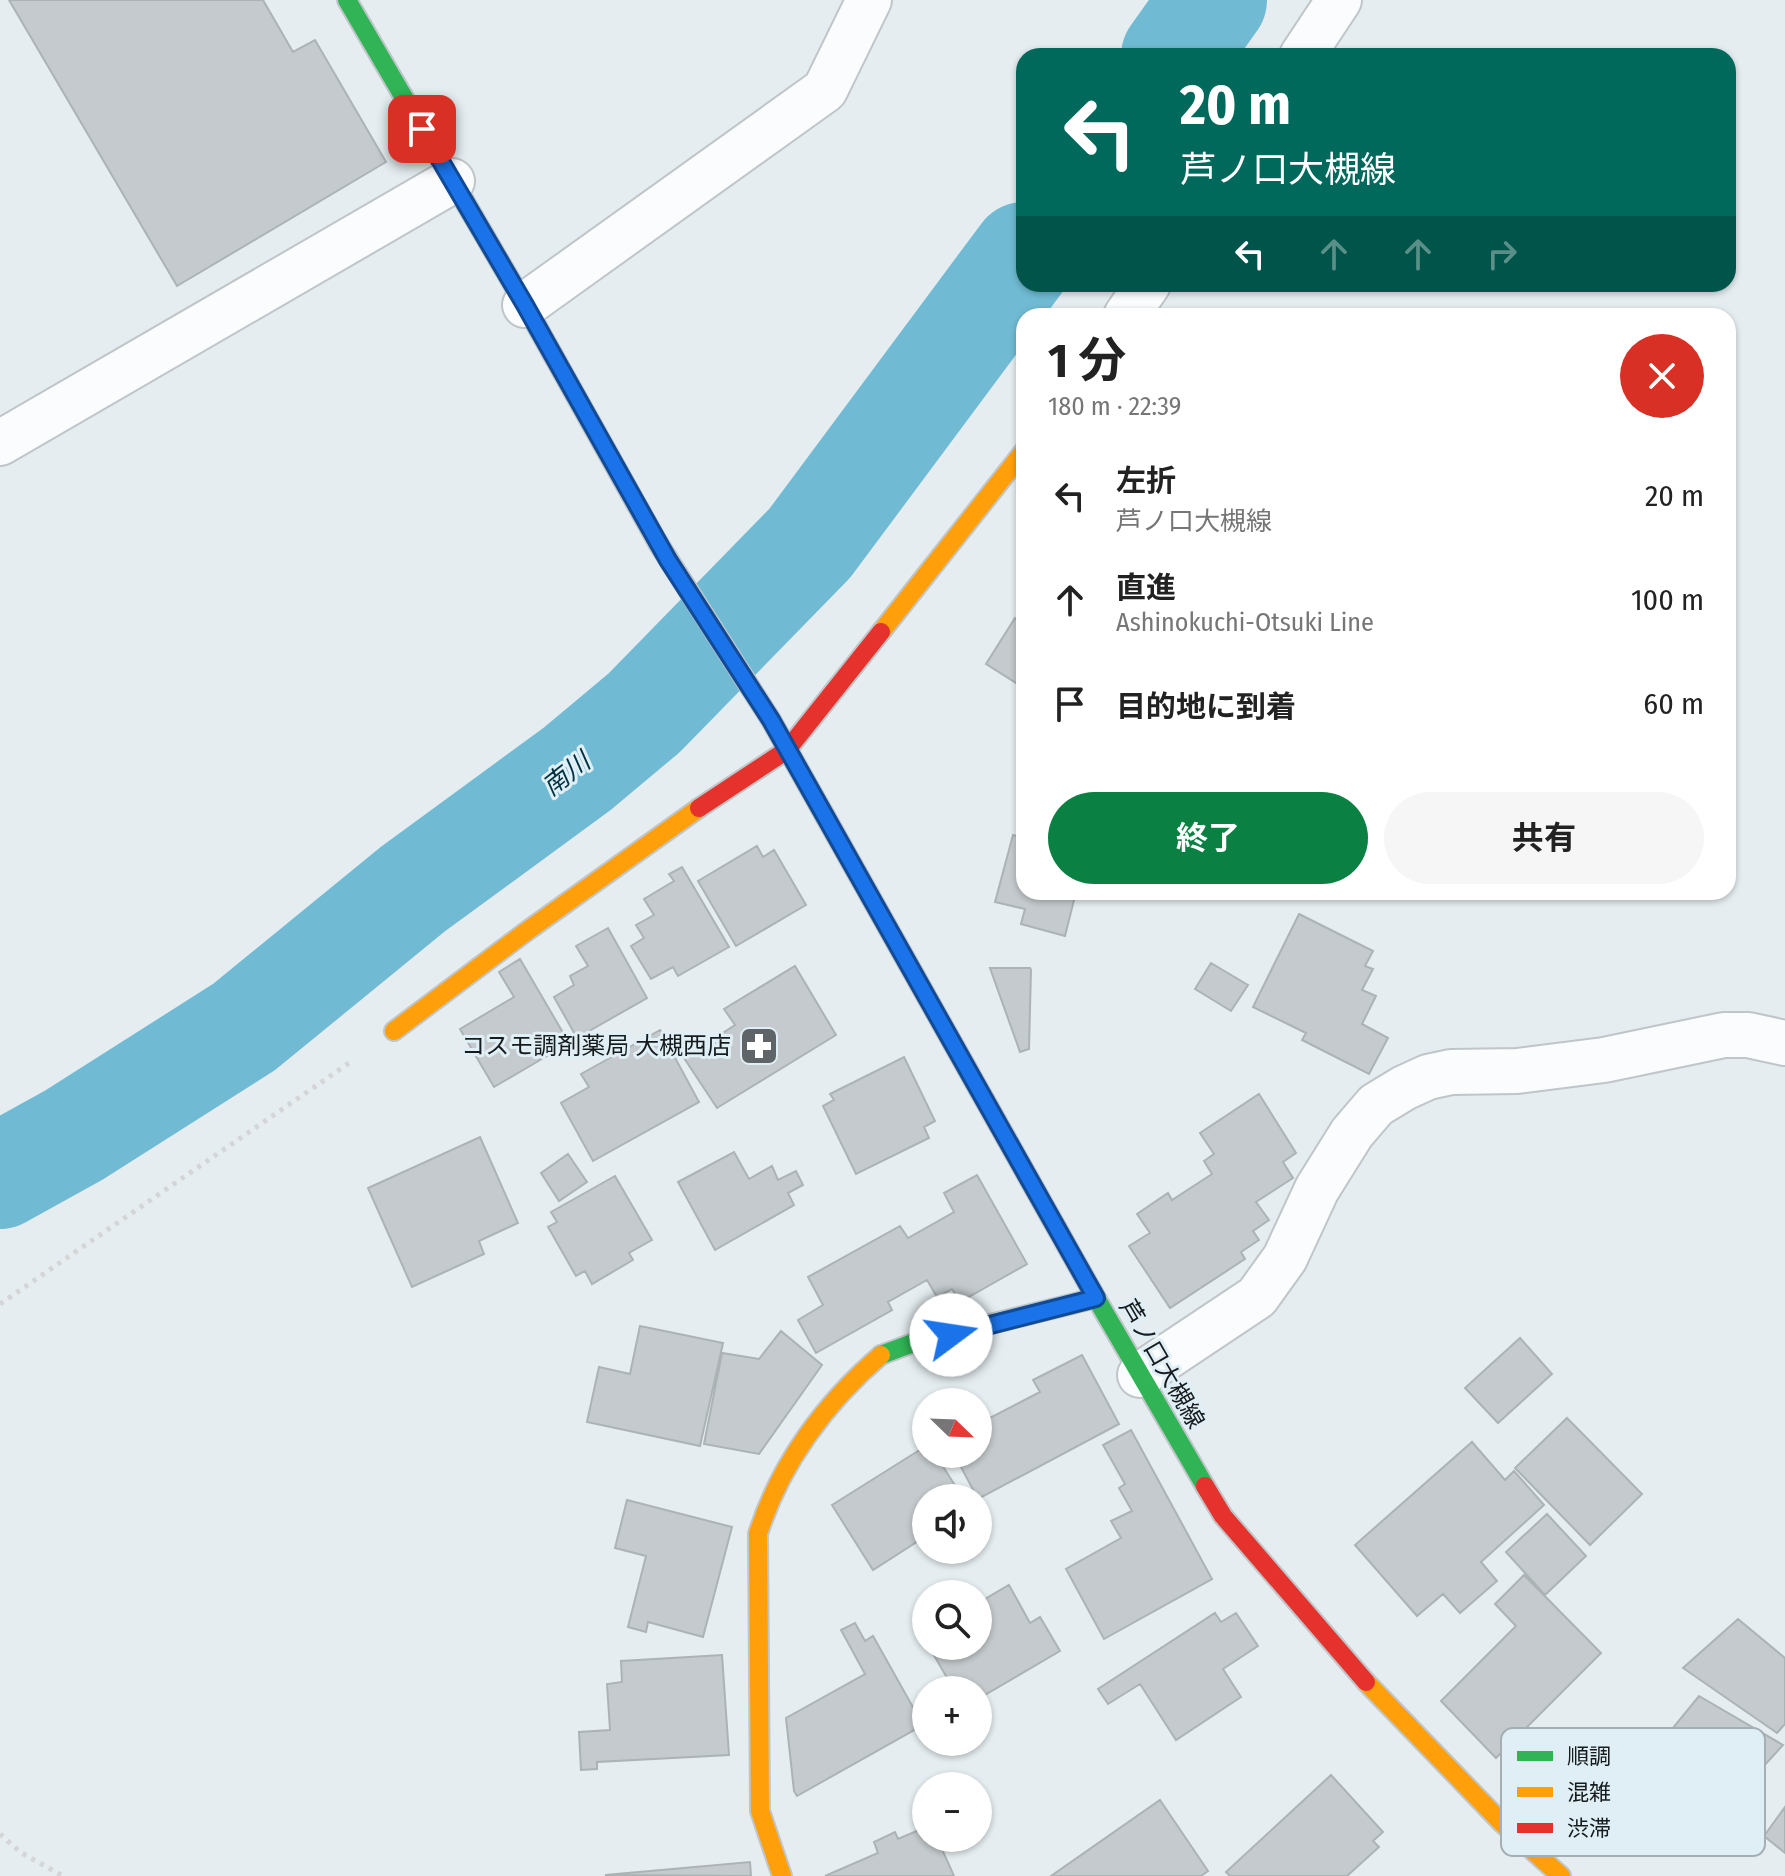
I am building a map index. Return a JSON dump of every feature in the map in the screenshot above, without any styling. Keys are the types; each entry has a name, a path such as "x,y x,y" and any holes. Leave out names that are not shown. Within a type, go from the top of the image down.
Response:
{"main road":[{"name":"芦ノ口大槻線","path":"347,0 525,305 668,560 771,720 1096,1298 1223,1516 1391,1710 1501,1822"},
{"path":"394,1031 683,819 787,750 1016,461"},
{"path":"782,1876 760,1811 758,1534 768,1502 822,1414 881,1355 913,1343 1096,1298"},
{"name":"芦ノ口大槻線","path":"1539,1856 1561,1876"}],"street":[{"path":"525,305 825,90 869,0"},
{"path":"1307,48 1339,0"},
{"path":"0,443 452,181"},
{"path":"1140,1375 1257,1297 1285,1258 1317,1189 1352,1133 1376,1105 1404,1088 1428,1077 1451,1072 1517,1071 1604,1060 1724,1035 1748,1035 1785,1043"}],"path":[{"path":"0,1304 394,1031"},
{"path":"0,1834 20,1852 63,1876"}],"building":[{"path":"9,0 263,0 293,52 315,40 386,162 177,286"},
{"path":"1015,618 1016,683 986,664"},
{"path":"1013,835 1016,836 1016,900 1074,900 1065,936 1021,924 1025,909 995,902"},
{"path":"757,846 763,857 774,850 806,905 736,946 698,881"},
{"path":"682,867 729,947 678,976 673,967 651,979 631,946 644,938 636,925 654,915 644,899 674,881 669,874"},
{"path":"1299,914 1373,951 1365,966 1373,969 1362,990 1376,996 1362,1024 1388,1038 1369,1074 1302,1040 1306,1033 1253,1007"},
{"path":"608,928 647,998 577,1038 554,997 574,985 570,976 588,966 576,946"},
{"path":"520,959 569,1043 494,1087 460,1029 514,997 499,972"},
{"path":"1211,963 1248,985 1231,1011 1195,989"},
{"name":"コスモ調剤薬局 大槻西店","path":"795,966 836,1035 717,1108 684,1058 735,1025 724,1009"},
{"path":"990,968 1031,970 1029,1049 1020,1052"},
{"path":"660,1030 699,1102 593,1161 561,1103 589,1087 581,1074"},
{"path":"904,1057 935,1121 924,1127 929,1138 856,1174 823,1106 834,1100 830,1094"},
{"path":"1259,1094 1296,1153 1283,1162 1293,1178 1256,1202 1269,1220 1253,1231 1259,1240 1241,1252 1245,1259 1170,1308 1129,1246 1150,1233 1137,1214 1168,1193 1172,1200 1212,1174 1204,1161 1214,1154 1200,1133"},
{"path":"480,1137 518,1223 479,1241 484,1254 412,1287 368,1188"},
{"path":"734,1152 749,1179 772,1166 778,1180 796,1171 803,1185 788,1193 794,1205 715,1250 678,1182"},
{"path":"568,1154 587,1182 559,1201 541,1173"},
{"path":"977,1175 1027,1264 960,1302 952,1289 937,1297 927,1280 888,1302 892,1310 816,1353 798,1320 823,1305 808,1277 900,1226 908,1238 954,1212 944,1193"},
{"path":"615,1176 652,1240 629,1253 633,1260 592,1284 585,1271 576,1276 548,1227 557,1222 551,1212"},
{"path":"640,1326 723,1343 700,1446 587,1422 599,1367 630,1374"},
{"path":"781,1331 822,1365 759,1454 704,1444 722,1353 759,1359"},
{"path":"1520,1338 1552,1374 1498,1423 1465,1388"},
{"path":"1082,1355 1119,1424 992,1492 992,1484 970,1484 961,1468 992,1468 992,1417 1040,1392 1033,1380"},
{"path":"1567,1418 1642,1494 1590,1545 1515,1468"},
{"path":"1131,1430 1212,1579 1104,1639 1066,1569 1121,1538 1111,1521 1132,1511 1119,1488 1125,1484 1103,1445"},
{"path":"1472,1442 1505,1480 1514,1471 1544,1505 1481,1562 1497,1581 1460,1613 1443,1594 1417,1616 1355,1545"},
{"path":"912,1455 912,1468 944,1468 954,1484 912,1484 912,1545 873,1570 832,1505"},
{"path":"627,1500 732,1527 703,1637 648,1622 646,1632 628,1627 646,1556 615,1548"},
{"path":"1547,1514 1586,1556 1545,1595 1506,1552"},
{"path":"1524,1575 1601,1653 1526,1728 1501,1728 1501,1753 1496,1758 1441,1701 1516,1626 1495,1604"},
{"path":"1009,1585 1030,1623 1040,1617 1060,1651 992,1691 992,1676 946,1676 937,1660 992,1660 992,1595"},
{"path":"1215,1613 1221,1622 1236,1613 1258,1646 1223,1669 1241,1697 1176,1740 1140,1684 1108,1704 1098,1689"},
{"path":"1738,1619 1785,1658 1785,1724 1777,1733 1683,1668"},
{"path":"855,1623 865,1641 873,1636 912,1705 912,1731 797,1796 786,1718 865,1674 841,1630"},
{"path":"722,1655 729,1755 597,1762 597,1769 581,1770 579,1732 610,1730 607,1684 622,1682 621,1661"},
{"path":"1699,1696 1754,1728 1673,1728"},
{"path":"1765,1734 1783,1745 1765,1765"},
{"path":"1331,1775 1383,1832 1373,1841 1379,1847 1347,1876 1230,1876 1226,1872"},
{"path":"1160,1800 1208,1871 1201,1876 1051,1876"},
{"path":"1785,1807 1785,1853 1765,1835"},
{"path":"895,1832 898,1839 912,1833 912,1852 943,1852 954,1876 825,1876 878,1853 874,1842"},
{"path":"750,1862 751,1876 605,1875"}],"waterway":[{"name":"南川","path":"1180,48 1214,0"},
{"name":"南川","path":"0,1176 74,1135 244,1027 413,889 577,769 644,713 810,543 1016,266"}],"traffic: fast":[{"path":"347,0 525,305 658,543"},
{"path":"825,816 1205,1486"},
{"path":"881,1355 913,1343 1096,1298"}],"traffic: slow":[{"path":"881,632 1016,461"},
{"path":"394,1031 699,808"},
{"path":"782,1876 760,1811 758,1534 779,1483 807,1436 841,1393 881,1355"},
{"path":"1366,1682 1501,1822"},
{"path":"1539,1856 1561,1876"}],"traffic: jam":[{"path":"658,543 771,720 825,816"},
{"path":"699,808 787,750 881,632"},
{"path":"1205,1486 1223,1516 1366,1682"}],"place":[{"name":"コスモ調剤薬局 大槻西店","path":"759,1046"}],"route":[{"path":"422,129 668,560 771,720 1096,1298 951,1335"}]}
